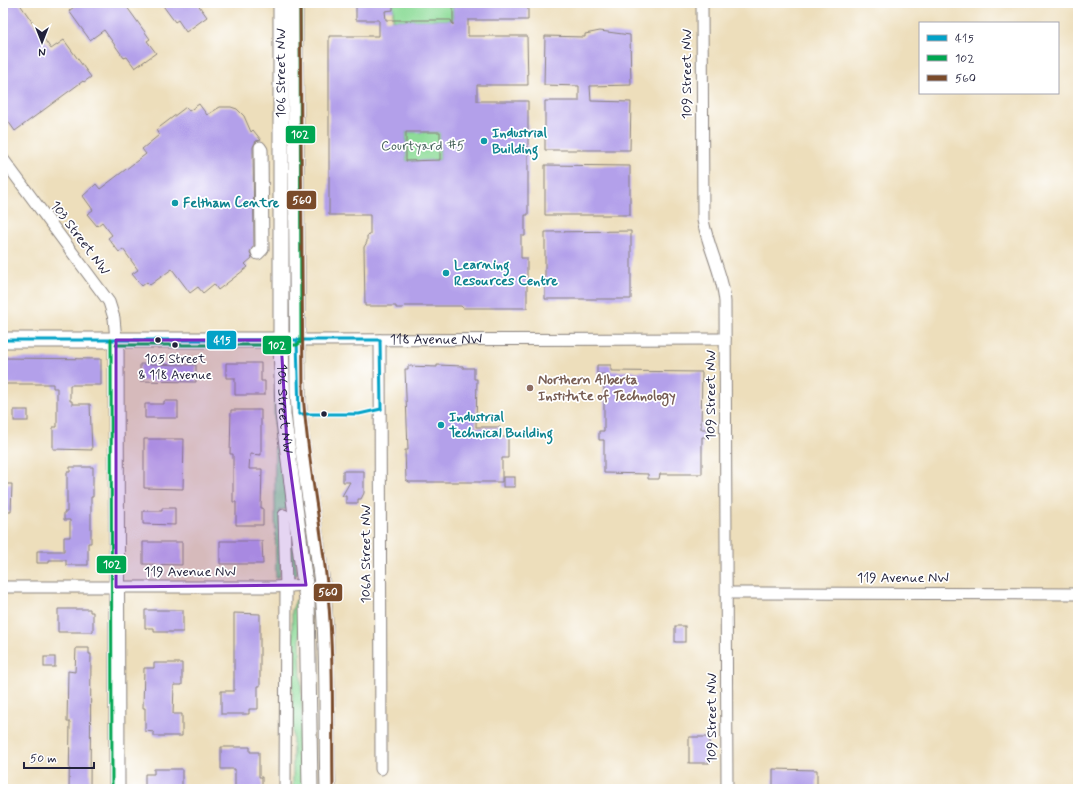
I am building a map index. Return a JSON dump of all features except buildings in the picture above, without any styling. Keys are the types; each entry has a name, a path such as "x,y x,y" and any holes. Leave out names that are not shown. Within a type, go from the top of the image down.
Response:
{"main road":[{"name":"106 Street NW","path":"281,3 281,340 284,422 306,585 310,789"},
{"name":"106 Street NW","path":"295,3 298,392 300,427 317,540 327,643 328,789"},
{"name":"118 Avenue NW","path":"3,340 297,340"},
{"path":"116,340 117,789"}],"street":[{"name":"109 Street NW","path":"702,3 703,220 709,246 724,293 727,789"},
{"path":"260,147 262,150 263,249 258,254 257,252 261,249 260,147"},
{"name":"103 Street NW","path":"3,160 109,302 114,318 116,340"},
{"name":"118 Avenue NW","path":"297,340 725,339"},
{"name":"106A Street NW","path":"380,340 381,769"},
{"path":"284,515 286,587 285,789"},
{"name":"119 Avenue NW","path":"3,587 286,587 306,585"},
{"name":"119 Avenue NW","path":"727,593 1078,594"}],"highlighted area":[{"path":"116,340 281,340 287,445 306,585 116,587"}],"green space":[{"path":"393,3 453,3 453,20 393,20"},
{"name":"Courtyard #5","path":"406,132 440,132 440,160 406,161"},
{"path":"275,390 297,574 294,576 292,575 289,568 288,509 280,510 280,572 276,579 274,405"},
{"path":"299,599 304,789 293,789 292,610 296,600"}],"transit line":[{"name":"102","path":"116,345 297,345 301,342 300,3"},
{"name":"560","path":"300,3 303,392 330,618 333,789"},
{"name":"415","path":"3,340 380,340"},
{"name":"102","path":"111,340 112,789"},
{"name":"415","path":"297,340 299,414"},
{"name":"415","path":"380,340 381,409"},
{"name":"415","path":"299,414 359,414 381,409"}],"place":[{"name":"Industrial Building","path":"484,141"},
{"name":"Feltham Centre","path":"175,203"},
{"name":"Learning Resources Centre","path":"446,273"},
{"name":"105 Street & 118 Avenue","path":"175,345"},
{"name":"Northern Alberta Institute of Technology","path":"530,388"},
{"name":"Industrial Technical Building","path":"441,425"}]}
